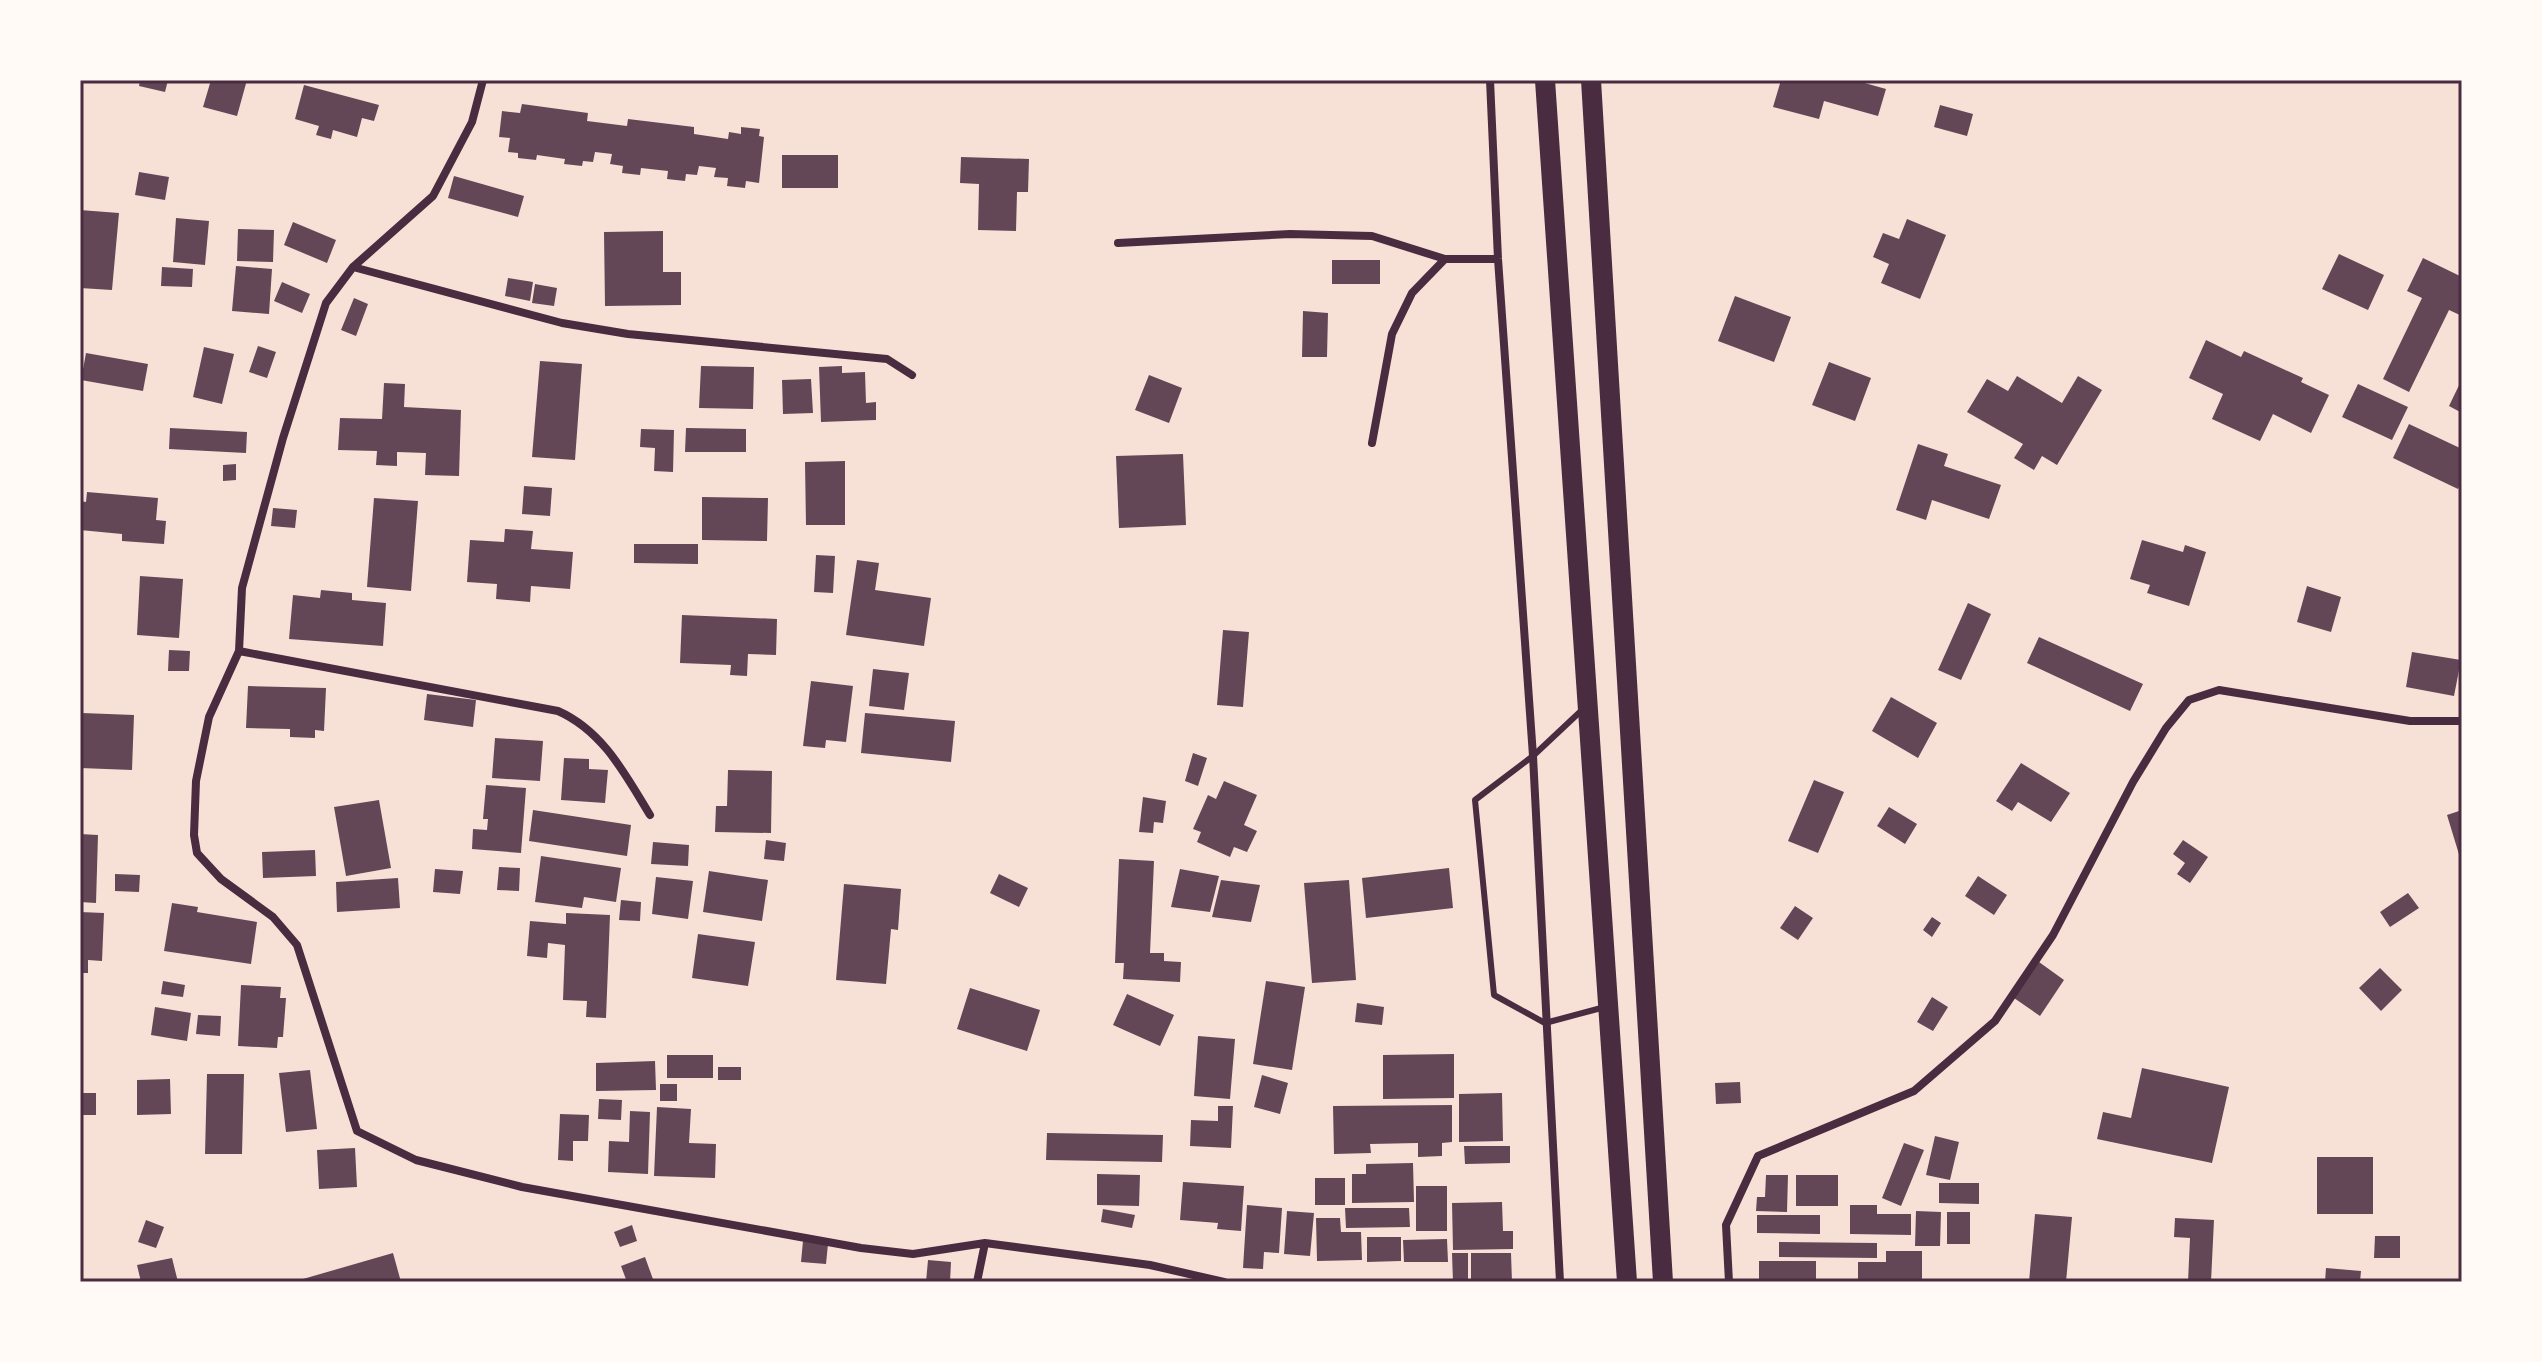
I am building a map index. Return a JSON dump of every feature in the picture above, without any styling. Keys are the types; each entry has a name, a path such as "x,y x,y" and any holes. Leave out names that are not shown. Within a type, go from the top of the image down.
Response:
{"main road":[{"path":"1545,80 1627,1282"},
{"path":"1591,80 1663,1282"}],"street":[{"path":"483,80 472,122 433,196 353,267 326,303 283,438 242,588 239,651 209,717 196,781 194,835 197,853 221,879 273,917 297,945 357,1131 416,1160 522,1187 861,1248 913,1254 985,1243 1150,1265 1224,1282"},
{"path":"1490,80 1498,259 1533,756 1560,1282"},
{"path":"1118,243 1290,234 1372,236 1445,259 1498,259"},
{"path":"1372,443 1392,334 1412,293 1445,259"},
{"path":"353,267 437,292 562,323 628,334 887,359 912,375"},
{"path":"239,651 558,711 593,733 617,761 650,815"},
{"path":"1729,1282 1726,1225 1758,1156 1914,1091 1995,1021 2053,935 2149,755 2189,700 2219,690 2410,721 2462,721"},
{"path":"977,1282 985,1243"}],"lane":[{"path":"1588,705 1533,756 1475,800 1494,995 1545,1023 1609,1006"}],"building":[{"path":"140,80 168,80 165,92 139,86"},
{"path":"211,80 247,80 237,116 203,107"},
{"path":"1781,80 1854,80 1886,89 1878,116 1824,101 1819,119 1773,107"},
{"path":"304,85 379,105 374,121 362,118 357,137 333,130 331,139 316,135 319,126 295,119"},
{"path":"522,104 588,113 587,121 627,126 628,119 694,127 694,134 728,139 729,132 741,134 741,127 760,129 759,136 764,137 759,183 746,181 745,188 727,186 728,178 714,177 716,168 699,166 697,175 686,174 685,181 667,179 668,171 641,168 640,175 622,173 623,166 610,164 612,154 595,152 593,162 583,161 582,166 564,164 565,159 537,155 536,160 518,158 518,153 508,152 510,138 499,137 502,111 520,113"},
{"path":"1940,105 1973,114 1967,136 1934,127"},
{"path":"782,155 838,155 838,188 782,188"},
{"path":"961,157 1029,159 1028,192 1017,192 1016,231 978,230 979,184 960,183"},
{"path":"139,172 169,177 165,200 135,195"},
{"path":"454,176 524,196 518,217 448,198"},
{"path":"80,210 119,213 112,290 80,288"},
{"path":"176,218 209,221 205,265 173,262"},
{"path":"1907,219 1946,235 1920,299 1881,283 1889,264 1873,257 1883,233 1899,239"},
{"path":"293,222 336,240 327,263 284,245"},
{"path":"238,229 274,230 273,262 237,261"},
{"path":"663,231 663,272 681,272 681,305 605,306 604,232"},
{"path":"2339,254 2384,275 2368,310 2322,289"},
{"path":"2423,258 2462,277 2462,316 2449,310 2409,392 2383,379 2422,298 2407,291"},
{"path":"1332,260 1380,260 1380,284 1332,284"},
{"path":"236,266 272,269 269,314 232,311"},
{"path":"162,267 193,269 192,287 161,286"},
{"path":"508,278 533,282 530,301 505,296"},
{"path":"282,282 310,294 302,313 274,301"},
{"path":"535,284 557,288 554,306 532,303"},
{"path":"1735,296 1791,317 1774,362 1718,341"},
{"path":"354,298 368,304 356,336 341,330"},
{"path":"1303,311 1328,313 1327,357 1302,357"},
{"path":"2206,340 2241,357 2244,351 2303,378 2301,382 2329,395 2311,433 2273,414 2260,441 2212,419 2223,394 2189,378"},
{"path":"258,346 276,352 267,378 249,372"},
{"path":"204,347 234,354 222,404 193,397"},
{"path":"86,353 148,364 143,391 81,380"},
{"path":"540,361 582,364 575,460 532,457"},
{"path":"1829,362 1871,378 1855,421 1812,405"},
{"path":"701,366 754,367 753,409 699,408"},
{"path":"842,366 842,373 865,372 866,403 876,402 876,420 821,422 819,367"},
{"path":"1149,375 1182,388 1169,423 1135,410"},
{"path":"2017,376 2062,403 2078,376 2102,390 2057,465 2042,456 2034,470 2014,458 2023,444 1967,412 1987,379 2008,391"},
{"path":"811,379 813,413 783,414 782,380"},
{"path":"2462,379 2462,413 2449,406"},
{"path":"384,383 405,384 404,407 461,410 459,476 425,475 426,453 397,452 397,466 376,465 377,451 338,450 340,418 382,419"},
{"path":"2358,384 2408,407 2392,440 2342,417"},
{"path":"2409,424 2462,449 2462,481 2458,489 2393,458"},
{"path":"170,428 247,432 246,453 169,449"},
{"path":"686,428 746,429 746,452 685,452"},
{"path":"641,429 674,430 673,472 654,471 655,448 640,447"},
{"path":"1918,444 1948,454 1944,466 2001,485 1989,519 1932,500 1926,520 1896,510"},
{"path":"1183,454 1186,525 1119,528 1116,456"},
{"path":"845,461 845,525 806,525 805,462"},
{"path":"236,464 236,480 223,481 223,465"},
{"path":"524,486 552,488 550,516 522,514"},
{"path":"87,492 158,498 156,520 166,521 164,544 122,541 122,534 80,530 80,501 86,502"},
{"path":"702,497 768,498 767,541 702,540"},
{"path":"374,498 418,501 411,591 367,587"},
{"path":"273,508 297,510 295,528 271,526"},
{"path":"505,529 533,531 531,549 573,552 570,589 531,586 530,602 496,599 497,584 467,582 470,540 504,542"},
{"path":"2142,540 2183,552 2185,545 2206,552 2189,606 2147,593 2150,585 2130,579"},
{"path":"634,544 698,544 698,564 634,563"},
{"path":"816,555 835,556 833,593 814,592"},
{"path":"857,560 879,563 875,590 931,598 924,646 846,635"},
{"path":"140,576 183,579 179,638 137,635"},
{"path":"2307,586 2341,597 2331,632 2297,622"},
{"path":"321,590 352,593 352,600 386,603 383,646 289,639 293,595 320,598"},
{"path":"1968,603 1991,614 1961,680 1938,670"},
{"path":"682,615 777,619 776,655 748,654 747,676 730,675 731,665 680,663"},
{"path":"1223,630 1249,632 1243,707 1217,705"},
{"path":"2039,637 2143,684 2130,711 2027,663"},
{"path":"169,650 190,651 189,671 168,671"},
{"path":"2412,652 2461,660 2454,696 2406,687"},
{"path":"873,669 909,673 904,710 869,706"},
{"path":"811,681 853,686 846,742 826,740 825,748 803,746"},
{"path":"248,686 326,688 324,731 315,730 315,738 290,737 290,729 246,728"},
{"path":"427,694 476,700 473,727 424,720"},
{"path":"1891,697 1937,723 1918,758 1872,731"},
{"path":"82,713 134,715 132,770 80,768"},
{"path":"865,713 955,721 951,762 861,753"},
{"path":"495,738 543,741 540,781 492,778"},
{"path":"1193,753 1207,758 1198,786 1185,781"},
{"path":"564,758 589,759 589,769 608,770 605,803 561,800"},
{"path":"2021,763 2070,793 2051,822 2018,802 2012,811 1996,801"},
{"path":"728,770 772,771 771,833 715,832 716,806 727,806"},
{"path":"1814,780 1844,792 1818,853 1788,841"},
{"path":"1224,781 1257,795 1244,825 1257,831 1247,852 1234,847 1230,857 1197,842 1201,832 1193,829 1208,795 1216,799"},
{"path":"486,785 526,788 521,853 472,849 473,829 487,830 488,819 483,819"},
{"path":"1143,797 1166,801 1163,823 1154,822 1153,833 1139,832"},
{"path":"379,800 391,868 346,876 334,807"},
{"path":"1889,807 1917,824 1905,844 1877,826"},
{"path":"533,810 631,825 627,856 529,841"},
{"path":"2462,810 2462,861 2461,861 2447,815"},
{"path":"80,834 98,835 96,903 80,902"},
{"path":"766,840 786,843 784,861 764,859"},
{"path":"2183,840 2208,857 2190,883 2177,874 2185,863 2173,854"},
{"path":"653,842 689,845 688,866 651,864"},
{"path":"315,850 316,876 263,878 262,852"},
{"path":"541,856 621,868 616,902 584,897 582,908 535,902"},
{"path":"1119,859 1154,861 1150,953 1164,953 1164,961 1181,962 1180,982 1123,979 1124,963 1115,963"},
{"path":"499,867 520,868 519,891 497,890"},
{"path":"1449,868 1453,908 1366,918 1362,878"},
{"path":"435,869 463,871 460,894 433,892"},
{"path":"1180,869 1219,876 1210,912 1171,907"},
{"path":"709,871 768,880 762,921 703,912"},
{"path":"115,874 140,875 139,892 115,891"},
{"path":"999,874 1028,888 1019,907 990,893"},
{"path":"1978,876 2007,895 1994,915 1965,896"},
{"path":"656,877 693,881 688,919 652,914"},
{"path":"398,878 400,908 337,912 336,882"},
{"path":"1221,880 1260,885 1251,922 1212,917"},
{"path":"1349,880 1356,980 1312,983 1304,883"},
{"path":"844,884 901,889 898,930 891,929 886,984 836,980"},
{"path":"2408,893 2419,908 2390,927 2380,912"},
{"path":"621,900 641,902 640,921 619,920"},
{"path":"172,903 198,907 197,912 257,922 251,964 164,951"},
{"path":"1795,906 1813,918 1798,940 1780,928"},
{"path":"80,912 104,913 102,961 88,960 88,973 80,973"},
{"path":"566,913 610,915 606,1018 586,1017 587,1001 563,1000 565,945 548,943 547,958 527,956 530,921 566,924"},
{"path":"1932,917 1941,923 1932,937 1923,930"},
{"path":"698,934 755,942 748,986 692,978"},
{"path":"2039,962 2064,980 2040,1016 2014,998"},
{"path":"2380,968 2402,990 2381,1011 2359,988"},
{"path":"163,981 185,985 183,997 161,994"},
{"path":"1266,981 1305,987 1292,1070 1253,1064"},
{"path":"241,985 281,987 280,998 286,998 283,1037 278,1037 277,1048 238,1046"},
{"path":"970,988 1040,1010 1027,1051 957,1029"},
{"path":"1127,994 1174,1015 1160,1046 1113,1025"},
{"path":"1932,997 1948,1007 1933,1031 1917,1022"},
{"path":"1357,1003 1384,1007 1382,1025 1355,1022"},
{"path":"155,1007 191,1013 187,1041 151,1035"},
{"path":"198,1015 221,1016 220,1036 196,1034"},
{"path":"1198,1036 1235,1039 1230,1099 1194,1096"},
{"path":"1454,1054 1454,1098 1383,1099 1383,1055"},
{"path":"667,1055 713,1055 713,1078 667,1078"},
{"path":"655,1061 656,1090 596,1091 596,1063"},
{"path":"718,1067 741,1067 741,1080 718,1080"},
{"path":"2142,1068 2229,1087 2212,1163 2097,1139 2103,1112 2131,1118"},
{"path":"310,1070 317,1129 286,1132 279,1073"},
{"path":"207,1074 244,1074 242,1154 205,1154"},
{"path":"1262,1075 1288,1083 1280,1114 1254,1107"},
{"path":"170,1079 171,1114 137,1115 137,1080"},
{"path":"1740,1082 1741,1103 1716,1104 1715,1083"},
{"path":"660,1084 677,1084 677,1101 660,1101"},
{"path":"80,1093 96,1093 96,1115 80,1115"},
{"path":"1502,1093 1503,1141 1459,1142 1459,1094"},
{"path":"599,1099 622,1100 621,1120 598,1119"},
{"path":"1452,1105 1452,1142 1442,1143 1442,1156 1418,1157 1418,1143 1370,1144 1371,1153 1334,1154 1333,1106"},
{"path":"1218,1106 1233,1106 1231,1148 1190,1146 1191,1120 1218,1121"},
{"path":"657,1107 691,1109 689,1143 716,1144 715,1178 654,1176"},
{"path":"630,1111 650,1112 648,1174 608,1172 609,1141 629,1142"},
{"path":"560,1114 589,1115 588,1141 573,1141 573,1161 558,1160"},
{"path":"1047,1133 1163,1135 1162,1162 1046,1160"},
{"path":"1935,1136 1959,1142 1950,1180 1926,1175"},
{"path":"1904,1143 1924,1150 1901,1206 1882,1198"},
{"path":"1464,1146 1510,1146 1510,1163 1465,1164"},
{"path":"355,1148 357,1187 319,1189 317,1150"},
{"path":"2317,1157 2373,1157 2373,1214 2317,1214"},
{"path":"1413,1163 1414,1202 1352,1203 1352,1174 1366,1174 1366,1164"},
{"path":"1097,1174 1140,1175 1139,1206 1097,1205"},
{"path":"1766,1175 1788,1175 1787,1212 1756,1211 1757,1197 1765,1197"},
{"path":"1796,1175 1838,1175 1838,1206 1796,1206"},
{"path":"1315,1178 1345,1178 1345,1205 1315,1205"},
{"path":"1183,1182 1244,1186 1241,1231 1217,1229 1218,1223 1180,1220"},
{"path":"1939,1183 1979,1183 1979,1204 1939,1203"},
{"path":"1416,1186 1447,1186 1447,1231 1416,1231"},
{"path":"1502,1202 1503,1231 1513,1231 1513,1249 1453,1250 1452,1203"},
{"path":"1247,1205 1282,1208 1279,1253 1264,1252 1263,1269 1243,1268"},
{"path":"1850,1205 1877,1205 1877,1214 1911,1214 1911,1235 1850,1234"},
{"path":"1345,1208 1409,1208 1410,1227 1346,1228"},
{"path":"1103,1209 1135,1215 1132,1228 1101,1222"},
{"path":"1287,1211 1314,1213 1310,1256 1284,1254"},
{"path":"1916,1211 1941,1212 1940,1246 1915,1246"},
{"path":"1947,1212 1970,1212 1970,1244 1947,1244"},
{"path":"2035,1214 2072,1217 2066,1282 2029,1282"},
{"path":"1757,1215 1820,1215 1820,1234 1757,1233"},
{"path":"1316,1218 1340,1218 1341,1232 1361,1232 1362,1260 1317,1261"},
{"path":"2175,1218 2214,1220 2211,1282 2188,1282 2190,1238 2174,1237"},
{"path":"146,1220 164,1227 156,1248 138,1242"},
{"path":"632,1225 637,1241 620,1247 614,1232"},
{"path":"2375,1236 2400,1236 2400,1258 2374,1258"},
{"path":"1367,1237 1401,1237 1401,1261 1367,1262"},
{"path":"1447,1239 1448,1262 1404,1262 1403,1240"},
{"path":"803,1241 828,1244 826,1264 801,1262"},
{"path":"1779,1242 1877,1243 1877,1258 1779,1257"},
{"path":"1886,1251 1922,1251 1922,1282 1858,1282 1858,1262 1886,1262"},
{"path":"393,1253 401,1282 296,1282 296,1281"},
{"path":"1452,1253 1468,1253 1468,1282 1453,1282"},
{"path":"1471,1253 1511,1253 1512,1282 1471,1282"},
{"path":"645,1257 654,1282 627,1282 621,1266"},
{"path":"172,1258 178,1282 141,1282 137,1265"},
{"path":"928,1260 951,1262 950,1282 926,1282"},
{"path":"1759,1261 1816,1261 1816,1282 1759,1282"},
{"path":"2326,1268 2361,1271 2360,1282 2325,1282"}]}
